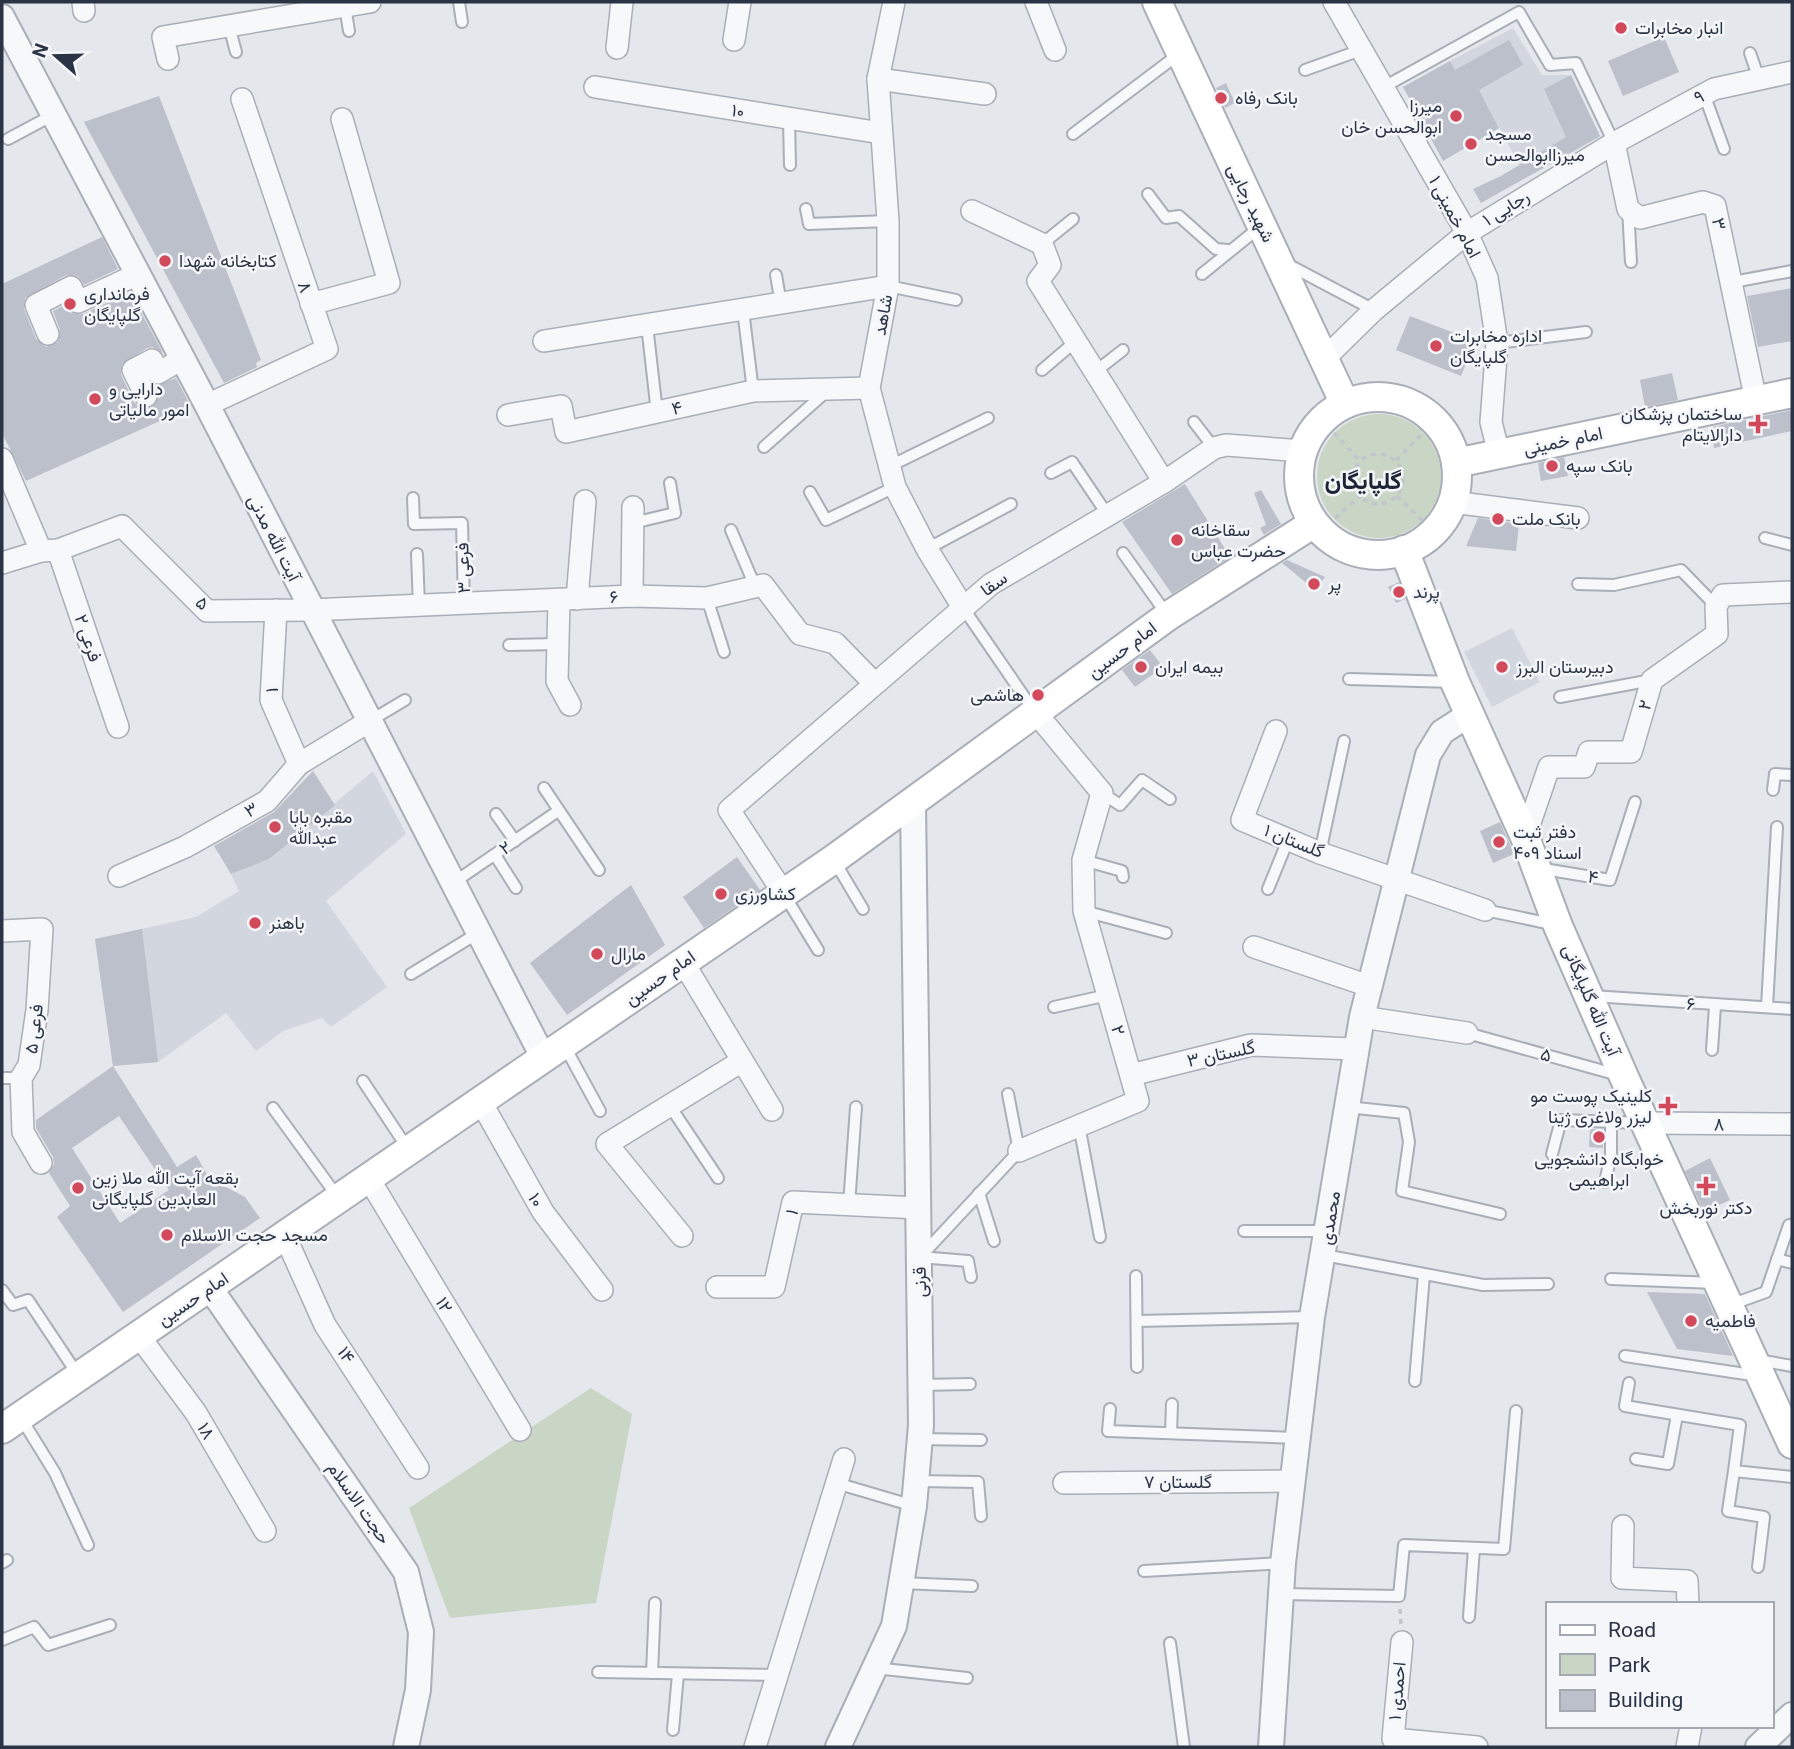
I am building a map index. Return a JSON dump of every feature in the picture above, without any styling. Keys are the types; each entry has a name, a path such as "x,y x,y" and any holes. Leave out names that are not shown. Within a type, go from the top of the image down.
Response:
{"main road":[{"name":"شهید رجایی","path":"1157,2 1345,404"},
{"name":"امام خمینی","path":"1456,463 1664,414 1792,393"},
{"path":"1380,397 1397,399 1418,408 1436,422 1449,441 1456,463 1452,502 1441,523 1425,539 1404,550 1385,555 1364,554 1345,548 1300,488 1303,451 1313,432 1327,415 1345,404 1380,397"},
{"name":"امام حسین","path":"11,1422 834,859 914,803 1199,591 1324,521"},
{"name":"آیت الله گلپایگانی","path":"1404,550 1455,682 1525,837 1558,926 1718,1294 1758,1368 1792,1444"}],"street":[{"path":"168,59 163,37 370,2"},
{"path":"617,48 622,2"},
{"path":"734,40 740,2"},
{"name":"شاهد","path":"894,2 878,79 888,221 888,286 869,388 895,487 927,549 964,609"},
{"path":"1036,2 1055,50"},
{"name":"امام خمینی ۱","path":"1334,2 1466,233 1487,278 1497,343 1491,422 1499,454"},
{"name":"آیت الله مدنی","path":"2,18 207,405 478,933 554,1052"},
{"name":"۹","path":"1614,143 1704,94 1792,72"},
{"path":"878,79 985,94"},
{"name":"۱۰","path":"595,87 881,133"},
{"name":"۸","path":"207,405 327,349 242,99"},
{"path":"311,304 389,283 342,119"},
{"path":"1614,143 1628,209"},
{"name":"رجایی ۱","path":"1325,357 1374,310 1466,233 1614,143"},
{"name":"۳","path":"1628,209 1640,218 1703,202 1715,206 1756,401"},
{"path":"972,211 1042,244 1049,265 1038,281 1164,482"},
{"path":"48,334 36,305 71,287 78,302 138,274"},
{"path":"544,341 888,286"},
{"path":"146,396 133,370 152,360 158,373 182,359"},
{"name":"۴","path":"508,415 561,406 566,432 753,391 869,388"},
{"name":"سقا","path":"783,892 729,810 874,683 991,584 1164,482 1214,449 1226,445 1303,451"},
{"path":"2,459 49,550 2,563"},
{"path":"570,705 557,681 557,644 568,600 585,501"},
{"path":"1452,502 1578,518"},
{"path":"632,596 633,515"},
{"name":"۵","path":"49,550 122,526 207,611 310,610"},
{"name":"فرعی ۲","path":"49,550 118,727"},
{"path":"755,586 763,585 800,634 835,643 874,683"},
{"name":"۶","path":"310,610 632,596 707,598 755,586"},
{"path":"1716,606 1723,595 1792,592"},
{"name":"۲","path":"1525,837 1549,767 1584,767 1588,752 1631,752 1652,680 1717,634 1716,606"},
{"name":"۱","path":"276,610 271,700 299,764"},
{"path":"1036,713 1102,793"},
{"name":"محمدی","path":"1271,1747 1280,1594 1297,1438 1312,1317 1348,1107 1355,1049 1428,755 1442,732 1470,714"},
{"name":"۳","path":"119,876 185,847 267,801 299,764 368,722"},
{"name":"گلستان ۱","path":"1276,731 1242,820 1320,853 1485,910"},
{"name":"۲","path":"1018,1152 1138,1101 1084,911 1083,860 1102,793"},
{"name":"قرنی","path":"838,1747 894,1626 914,1506 920,1439 914,803"},
{"name":"فرعی ۵","path":"2,930 42,929 37,1010 29,1065 11,1078 23,1132 41,1163"},
{"path":"1254,947 1369,986"},
{"path":"682,962 772,1110"},
{"path":"1362,1017 1467,1033"},
{"name":"گلستان ۳","path":"1131,1075 1251,1045 1355,1049"},
{"path":"682,1236 607,1144 742,1061"},
{"name":"۱۰","path":"481,1102 543,1212 602,1290"},
{"name":"۸","path":"1645,1123 1792,1124"},
{"name":"۱۲","path":"369,1179 520,1430"},
{"name":"۱","path":"717,1287 774,1287 793,1202 919,1208"},
{"name":"۱۴","path":"285,1237 325,1325 418,1468"},
{"name":"حجت الاسلام","path":"210,1288 406,1572 421,1632 418,1690 406,1747"},
{"name":"۱۸","path":"139,1336 196,1413 265,1531"},
{"path":"755,1747 844,1459"},
{"name":"گلستان ۷","path":"1064,1483 1292,1481"},
{"path":"1623,1526 1622,1578 1687,1581 1688,1602"},
{"name":"احمدی ۱","path":"1402,1643 1393,1740 1477,1747"},
{"path":"1758,1747 1792,1715"},
{"path":"1687,1747 1690,1728"}],"lane":[{"path":"459,2 462,22"},
{"path":"345,6 349,31"},
{"path":"1382,88 1517,7 1550,65 1576,63 1614,143"},
{"path":"229,26 236,51"},
{"path":"1305,70 1361,50"},
{"path":"1750,53 1759,79"},
{"path":"1073,134 1180,54"},
{"path":"1704,94 1724,149"},
{"path":"8,139 53,115"},
{"path":"789,120 790,165"},
{"path":"1148,194 1166,218 1179,216 1216,249 1228,250"},
{"path":"806,209 809,224 888,221"},
{"path":"1628,209 1631,262"},
{"path":"1042,244 1073,219"},
{"path":"1202,274 1228,250 1262,225"},
{"path":"1279,260 1374,310"},
{"path":"1733,282 1792,271"},
{"path":"776,275 781,304"},
{"path":"888,286 956,300"},
{"path":"744,310 753,391"},
{"path":"647,325 657,413"},
{"path":"1497,343 1586,332"},
{"path":"1042,370 1076,341"},
{"path":"1096,372 1123,350"},
{"path":"764,447 827,391"},
{"path":"890,466 988,418"},
{"path":"1194,422 1214,449"},
{"path":"1051,472 1072,462 1107,514"},
{"path":"633,515 675,513 670,483"},
{"path":"810,492 826,520 895,487"},
{"name":"فرعی ۳","path":"413,498 414,524 462,523 464,604"},
{"path":"927,549 1011,504"},
{"path":"731,530 755,586"},
{"path":"1765,538 1792,545"},
{"path":"1124,553 1168,615"},
{"path":"417,554 419,606"},
{"path":"1578,584 1614,585 1681,570 1716,606"},
{"path":"707,598 724,652"},
{"path":"964,609 1036,713"},
{"path":"509,646 557,644"},
{"path":"1349,679 1455,682"},
{"path":"1560,697 1652,680"},
{"path":"368,722 405,700"},
{"path":"1320,853 1344,741"},
{"path":"1773,790 1775,774 1792,775"},
{"path":"1102,793 1120,806 1142,780 1170,799"},
{"path":"544,788 599,870"},
{"name":"۴","path":"1536,867 1610,880 1634,802"},
{"name":"۲","path":"453,884 558,811"},
{"path":"496,814 515,841"},
{"path":"1767,1007 1777,827"},
{"path":"1268,889 1288,840"},
{"path":"495,855 516,888"},
{"path":"834,859 863,909"},
{"path":"1083,860 1122,871 1123,877"},
{"path":"783,892 818,950"},
{"path":"1485,910 1558,926"},
{"path":"1084,911 1166,933"},
{"path":"411,974 478,933"},
{"path":"1054,1007 1108,995"},
{"name":"۶","path":"1589,996 1792,1009"},
{"path":"1712,1050 1715,1006"},
{"name":"۵","path":"1467,1033 1624,1077"},
{"path":"554,1052 600,1111"},
{"path":"363,1081 409,1151"},
{"path":"1008,1094 1018,1152"},
{"path":"670,1106 718,1178"},
{"path":"849,1205 856,1107"},
{"path":"1348,1107 1404,1113 1409,1142 1402,1191 1500,1214"},
{"path":"273,1108 340,1199"},
{"path":"1552,1154 1561,1120 1645,1123"},
{"path":"1605,1182 1611,1155 1611,1122"},
{"path":"1079,1125 1100,1237"},
{"name":"۲","path":"920,1257 1018,1152"},
{"path":"979,1194 994,1241"},
{"path":"1611,1279 1718,1294 1766,1292 1788,1225"},
{"path":"1244,1231 1326,1243 1424,1275 1483,1285 1548,1284"},
{"path":"920,1257 968,1261 971,1277"},
{"path":"1777,1259 1792,1263"},
{"path":"1415,1381 1424,1275"},
{"path":"1136,1276 1138,1367"},
{"path":"2,1290 13,1305 27,1300 80,1377"},
{"path":"1137,1321 1312,1317"},
{"path":"1625,1356 1758,1368 1792,1366"},
{"path":"1629,1383 1625,1406 1740,1425 1728,1511 1764,1517 1758,1567"},
{"path":"921,1385 970,1384"},
{"path":"1171,1433 1172,1404"},
{"path":"1111,1409 1108,1431 1297,1438"},
{"path":"1280,1594 1399,1596 1404,1545 1504,1549 1516,1411"},
{"path":"1636,1459 1668,1464 1676,1415"},
{"path":"11,1422 55,1474 88,1545"},
{"path":"920,1439 981,1440"},
{"path":"1734,1471 1792,1477"},
{"path":"916,1481 978,1482 981,1516"},
{"path":"836,1483 914,1506"},
{"path":"1469,1617 1474,1548"},
{"path":"1144,1572 1283,1563"},
{"path":"901,1583 972,1587"},
{"path":"652,1673 654,1603"},
{"path":"2,1640 34,1627 48,1646 110,1625"},
{"path":"1170,1643 1184,1747"},
{"path":"875,1668 967,1678"},
{"path":"597,1672 778,1675"},
{"path":"673,1730 678,1674"}],"path":[{"path":"1396,460 1424,432"},
{"path":"1334,433 1360,461"},
{"path":"1374,453 1389,455 1396,460 1404,474 1402,489 1397,496 1391,501 1374,504 1360,496 1353,475 1360,461 1374,453"},
{"path":"1324,521 1360,496"},
{"path":"1397,496 1423,521"},
{"path":"1399,1596 1402,1643"}],"shaded area":[{"path":"1513,28 1542,75 1571,75 1600,137 1526,178 1484,99 1473,104 1450,61"},
{"name":"دبیرستان البرز","path":"1512,628 1540,682 1492,707 1464,652"},
{"name":"باهنر","path":"373,771 406,834 326,901 387,987 331,1027 322,1018 283,1031 256,1051 226,1013 158,1062 113,1066 95,939 196,917 239,891 231,874 269,859"}],"green space":[{"path":"1379,414 1403,418 1423,432 1437,452 1441,476 1437,500 1423,520 1403,534 1379,538 1355,534 1335,520 1321,500 1317,476 1321,452 1335,432 1355,418"},
{"path":"591,1388 632,1414 596,1603 450,1618 409,1508"}],"building":[{"path":"1664,37 1679,72 1623,96 1608,61"},
{"name":"مسجد میرزاابوالحسن","path":"1509,40 1523,65 1479,90 1499,128 1443,161 1403,87 1450,61 1455,70"},
{"path":"1571,75 1600,136 1481,203 1473,189 1501,176 1566,137 1544,89"},
{"path":"1226,83 1235,103 1225,108 1216,88"},
{"path":"159,96 261,360 256,363 257,367 224,383 84,122"},
{"name":"دارایی و امور مالیاتی","path":"102,237 118,269 84,285 78,276 66,275 25,298 24,309 36,339 46,347 58,342 60,330 53,311 65,305 71,313 83,314 130,292 163,353 153,347 147,348 122,364 121,375 134,402 145,409 152,407 159,397 155,386 176,378 191,407 26,481 2,433 2,284"},
{"path":"1792,288 1792,341 1758,347 1747,296"},
{"name":"اداره مخابرات گلپایگان","path":"1410,316 1475,341 1461,376 1396,350"},
{"path":"1672,373 1678,400 1645,407 1640,380"},
{"path":"1792,410 1792,431 1714,448 1711,427"},
{"name":"بانک سپه","path":"1564,457 1568,476 1541,481 1538,463"},
{"name":"سقاخانه حضرت عباس","path":"1185,484 1230,557 1172,594 1122,522"},
{"path":"1261,490 1281,524 1264,535 1260,528 1266,525 1254,493"},
{"name":"بانک ملت","path":"1478,518 1519,524 1516,551 1466,546"},
{"path":"1287,560 1325,577 1315,590 1282,563"},
{"name":"پرند","path":"1399,582 1405,599 1396,603 1388,587"},
{"name":"بیمه ایران","path":"1150,650 1163,667 1135,687 1122,670"},
{"name":"مقبره بابا عبدالله","path":"313,771 335,805 269,859 231,874 214,846 274,812"},
{"name":"دفتر ثبت اسناد ۴۰۹","path":"1500,822 1514,854 1493,863 1480,831"},
{"name":"کشاورزی","path":"737,857 760,890 704,928 683,897"},
{"name":"مارال","path":"631,885 665,945 567,1015 530,963"},
{"path":"142,929 158,1062 113,1066 95,939"},
{"path":"113,1066 177,1167 196,1155 209,1178 245,1197 260,1218 123,1312 57,1217 70,1206 49,1173 54,1164 53,1157 36,1128 36,1120","holes":["119,1116 169,1190 120,1223 72,1148"]},
{"name":"خوابگاه دانشجویی ابراهیمی","path":"1590,1129 1603,1129 1603,1148 1589,1147"},
{"name":"دکتر نوربخش","path":"1710,1158 1730,1200 1704,1212 1685,1171"},
{"name":"فاطمیه","path":"1647,1292 1705,1294 1733,1356 1677,1349"}],"place":[{"name":"انبار مخابرات","path":"1621,28"},
{"name":"بانک رفاه","path":"1221,98"},
{"name":"میرزا ابوالحسن خان","path":"1456,116"},
{"name":"مسجد میرزاابوالحسن","path":"1471,144"},
{"name":"کتابخانه شهدا","path":"165,261"},
{"name":"فرمانداری گلپایگان","path":"70,304"},
{"name":"اداره مخابرات گلپایگان","path":"1436,346"},
{"name":"دارایی و امور مالیاتی","path":"95,399"},
{"name":"ساختمان پزشکان دارالایتام","path":"1758,424"},
{"name":"بانک سپه","path":"1552,466"},
{"name":"بانک ملت","path":"1498,519"},
{"name":"سقاخانه حضرت عباس","path":"1177,540"},
{"name":"پر","path":"1314,584"},
{"name":"پرند","path":"1399,592"},
{"name":"بیمه ایران","path":"1141,667"},
{"name":"دبیرستان البرز","path":"1502,667"},
{"name":"هاشمی","path":"1038,695"},
{"name":"مقبره بابا عبدالله","path":"275,827"},
{"name":"دفتر ثبت اسناد ۴۰۹","path":"1499,842"},
{"name":"کشاورزی","path":"721,894"},
{"name":"باهنر","path":"255,923"},
{"name":"مارال","path":"597,954"},
{"name":"کلینیک پوست مو لیزر ولاغری ژینا","path":"1668,1106"},
{"name":"خوابگاه دانشجویی ابراهیمی","path":"1599,1137"},
{"name":"دکتر نوربخش","path":"1706,1186"},
{"name":"بقعه آیت الله ملا زین العابدین گلپایگانی","path":"78,1188"},
{"name":"مسجد حجت الاسلام","path":"167,1235"},
{"name":"فاطمیه","path":"1691,1321"}],"district":[{"name":"گلپایگان","path":"1363,481"}]}
